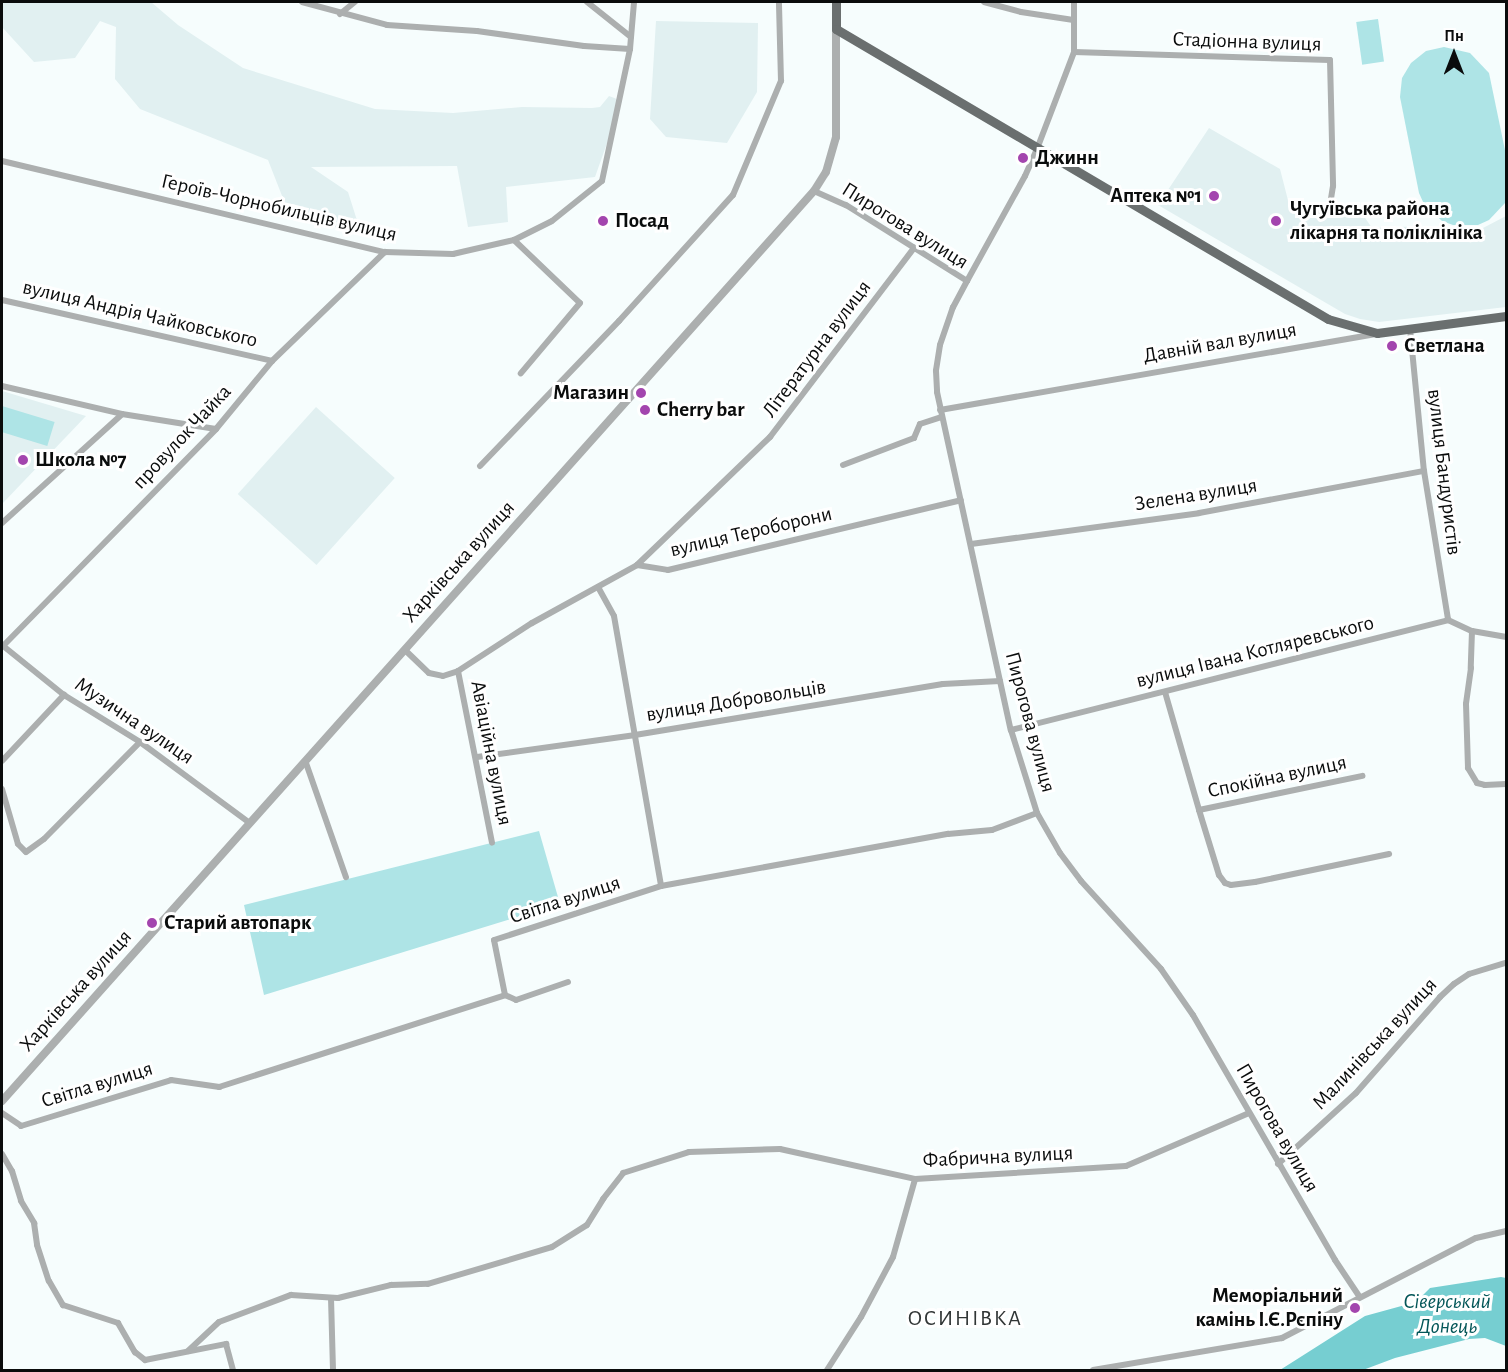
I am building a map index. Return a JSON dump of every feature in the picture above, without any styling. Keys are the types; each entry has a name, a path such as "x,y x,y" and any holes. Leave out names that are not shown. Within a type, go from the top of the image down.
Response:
{"main road":[{"name":"Харківська вулиця","path":"836,2 836,29"},
{"path":"836,29 1328,319 1354,329 1377,333"},
{"name":"Давній вал вулиця","path":"1377,333 1506,316"}],"street":[{"path":"302,2 387,25 477,31 584,46 630,49"},
{"path":"340,14 355,2"},
{"path":"587,2 631,37"},
{"name":"Героїв-Чорнобильців вулиця","path":"2,161 385,252 453,254 514,240 552,221 602,181 630,49 634,2"},
{"path":"480,466 619,321 733,195 781,81 779,2"},
{"path":"984,2 1021,12 1073,20"},
{"path":"967,280 1025,176 1037,149 1074,52 1074,2"},
{"name":"Харківська вулиця","path":"2,1098 306,763 814,191 826,172 836,137 836,29"},
{"name":"Стадіонна вулиця","path":"1074,52 1330,60 1334,186 1329,204 1325,209 1314,212"},
{"name":"Пирогова вулиця","path":"814,191 846,205 967,280 953,307 940,345 936,371 941,414 1011,730 1037,813 1060,853 1081,881 1161,969 1193,1015 1278,1164 1359,1296"},
{"path":"514,240 580,303 521,373"},
{"name":"Літературна вулиця","path":"637,565 770,437 915,248"},
{"name":"провулок Чайка","path":"2,645 216,429 272,361 385,252"},
{"name":"вулиця Андрія Чайковського","path":"2,300 272,361"},
{"name":"вулиця Бандуристів","path":"1410,329 1424,471 1448,620"},
{"name":"Давній вал вулиця","path":"843,465 915,438 920,424 941,414 1377,333"},
{"path":"2,386 122,414 216,429"},
{"path":"2,524 122,414"},
{"name":"Зелена вулиця","path":"971,544 1199,513 1424,471"},
{"name":"вулиця Тероборони","path":"637,565 668,570 961,500"},
{"path":"405,650 429,673 443,676 458,671 532,623 637,565"},
{"path":"598,587 614,616 661,886"},
{"path":"1448,620 1472,632 1506,637"},
{"name":"вулиця Івана Котляревського","path":"1011,730 1448,620"},
{"path":"1472,632 1471,668 1466,704 1468,768 1477,783 1506,784"},
{"name":"Музична вулиця","path":"2,645 64,695 140,742 250,823"},
{"name":"Авіаційна вулиця","path":"458,671 477,757 492,843"},
{"name":"вулиця Добровольців","path":"477,757 634,735 943,684 1000,681"},
{"path":"1165,692 1219,874 1225,883 1231,885 1389,854"},
{"path":"2,761 64,695"},
{"path":"2,789 18,844 26,852 44,838 140,742"},
{"path":"306,763 346,878"},
{"name":"Спокійна вулиця","path":"1199,810 1362,776"},
{"name":"Світла вулиця","path":"3,1117 21,1126 171,1080 219,1087 506,995 494,940 661,886 948,834 992,830 1037,813"},
{"name":"Малинівська вулиця","path":"1278,1164 1356,1093 1447,990 1469,974 1506,963"},
{"path":"506,995 516,1000 568,982"},
{"name":"Фабрична вулиця","path":"188,1351 219,1322 291,1295 331,1298 391,1285 428,1284 552,1247 587,1225 623,1173 689,1152 780,1149 915,1179 1126,1166 1249,1113"},
{"path":"2,1154 12,1171 21,1201 34,1222 37,1245 49,1281 63,1305 118,1323 135,1352 145,1360 226,1344 233,1371"},
{"path":"827,1371 861,1317 893,1257 915,1179"},
{"path":"1094,1371 1134,1367 1282,1338 1310,1325 1359,1296 1476,1238 1506,1231"},
{"path":"331,1298 333,1371"}],"shaded area":[{"path":"2,2 151,2 178,25 243,68 375,109 453,113 522,107 592,108 600,107 609,96 622,101 595,177 506,187 508,222 468,227 457,166 311,167 348,192 361,233 312,222 286,206 268,160 140,109 115,79 116,27 100,21 75,58 34,62 2,27"},
{"path":"1378,19 1384,62 1362,65 1356,22"},
{"path":"656,21 758,23 757,92 727,143 666,137 650,119"},
{"path":"1444,47 1470,53 1489,73 1506,155 1506,202 1489,220 1478,225 1453,225 1442,221 1424,204 1419,193 1400,97 1402,78 1411,63 1426,51"},
{"name":"Чугуївська района лікарня та поліклініка","path":"1209,128 1280,169 1290,208 1359,209 1372,228 1426,226 1462,233 1483,228 1506,216 1506,307 1379,322 1360,319 1345,314 1158,205"},
{"name":"Школа №7","path":"2,391 86,416 2,504"},
{"path":"2,406 55,422 47,446 2,432"},
{"path":"316,407 395,478 316,565 238,494"},
{"path":"539,831 560,904 264,995 244,905"}],"water":[{"name":"Сіверський Донець","path":"1506,1278 1506,1346 1485,1338 1469,1339 1395,1358 1363,1370 1280,1370 1365,1316 1416,1302 1430,1288"}],"place":[{"name":"Джинн","path":"1023,158"},
{"name":"Аптека №1","path":"1214,196"},
{"name":"Посад","path":"603,221"},
{"name":"Чугуївська района лікарня та поліклініка","path":"1276,221"},
{"name":"Светлана","path":"1392,346"},
{"name":"Магазин","path":"641,393"},
{"name":"Cherry bar","path":"645,410"},
{"name":"Школа №7","path":"23,460"},
{"name":"Старий автопарк","path":"152,923"},
{"name":"Меморіальний камінь І.Є.Рєпіну","path":"1355,1308"}],"district":[{"name":"ОСИНІВКА","path":"965,1319"}]}
